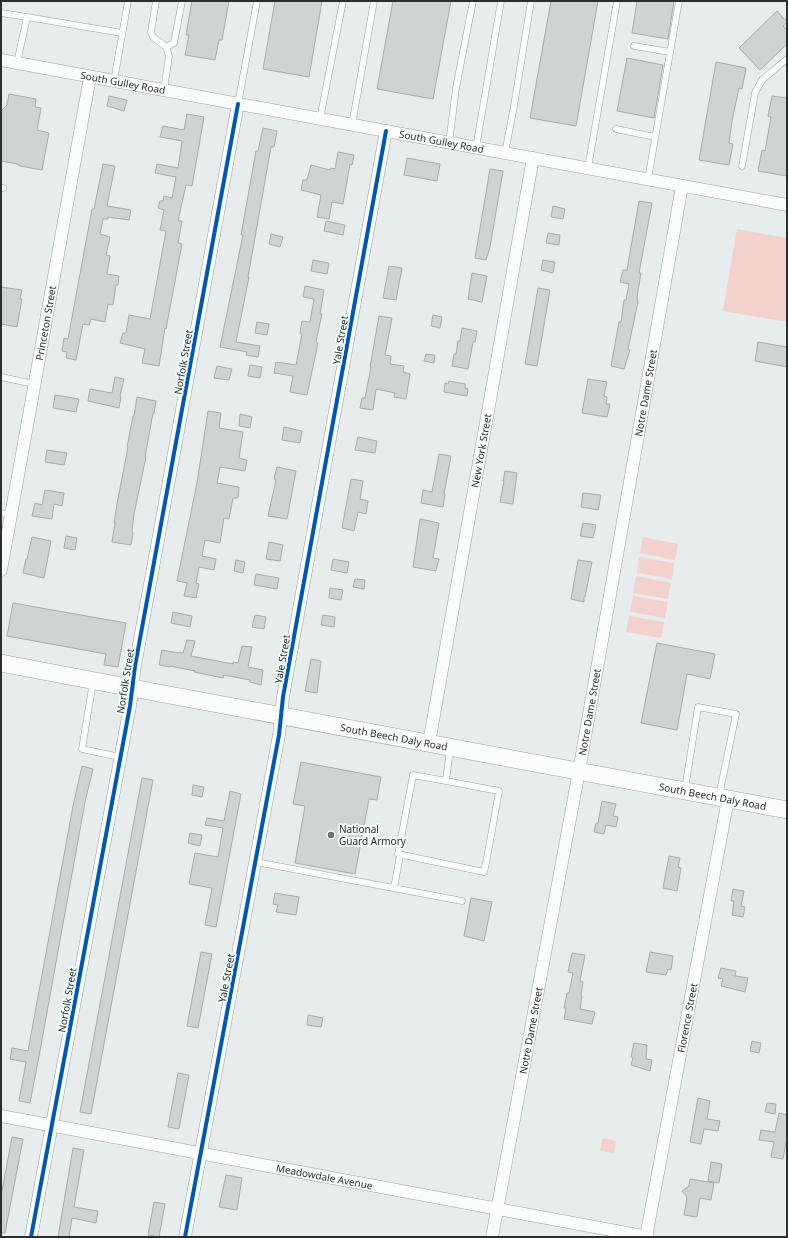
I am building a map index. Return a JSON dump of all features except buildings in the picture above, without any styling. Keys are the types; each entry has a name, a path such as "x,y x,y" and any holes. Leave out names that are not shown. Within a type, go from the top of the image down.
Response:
{"main road":[{"name":"South Beech Daly Road","path":"1,663 787,810"}],"street":[{"name":"South Gulley Road","path":"1,60 787,205"},
{"name":"Princeton Street","path":"1,570 6,514 34,384 90,77"},
{"name":"Norfolk Street","path":"31,1237 120,757 135,666 238,104"},
{"name":"Yale Street","path":"185,1237 256,862 282,716 286,682 386,131"},
{"name":"New York Street","path":"429,743 532,158"},
{"name":"Notre Dame Street","path":"492,1237 579,771 682,186"},
{"name":"Florence Street","path":"646,1237 723,798"},
{"name":"Meadowdale Avenue","path":"1,1116 201,1152 646,1237"}],"lane":[{"path":"114,81 128,1"},
{"path":"156,1 151,32 153,37 166,47 169,56 164,90"},
{"path":"166,47 174,43 182,1"},
{"path":"238,104 257,1"},
{"path":"320,119 343,1"},
{"path":"352,125 374,1"},
{"path":"449,143 456,88 473,1"},
{"path":"476,148 501,1"},
{"path":"505,153 531,1"},
{"path":"588,168 617,1"},
{"path":"648,180 680,1"},
{"path":"1,13 122,33"},
{"path":"17,63 27,17"},
{"path":"634,46 670,52"},
{"path":"742,166 755,93 762,80 787,59"},
{"path":"616,130 655,137"},
{"path":"1,377 34,384"},
{"path":"94,681 82,749 120,757"},
{"path":"685,791 698,706 736,714 723,798"},
{"path":"446,781 450,747"},
{"path":"394,888 400,855 398,854 413,775 499,791 484,872 400,855"},
{"path":"256,862 462,901"}],"shaded area":[{"path":"737,229 787,238 787,322 723,311"},
{"path":"643,537 678,544 675,560 640,553"},
{"path":"639,557 674,563 672,579 637,573"},
{"path":"636,576 671,583 668,599 633,593"},
{"path":"633,596 668,602 665,618 630,612"},
{"path":"629,616 664,622 661,638 626,632"},
{"path":"603,1138 616,1141 614,1153 600,1151"}],"cycle path":[{"path":"31,1237 130,706 135,666 238,104"},
{"path":"185,1237 279,735 283,697 386,131"}],"place":[{"name":"National Guard Armory","path":"331,835"}]}
